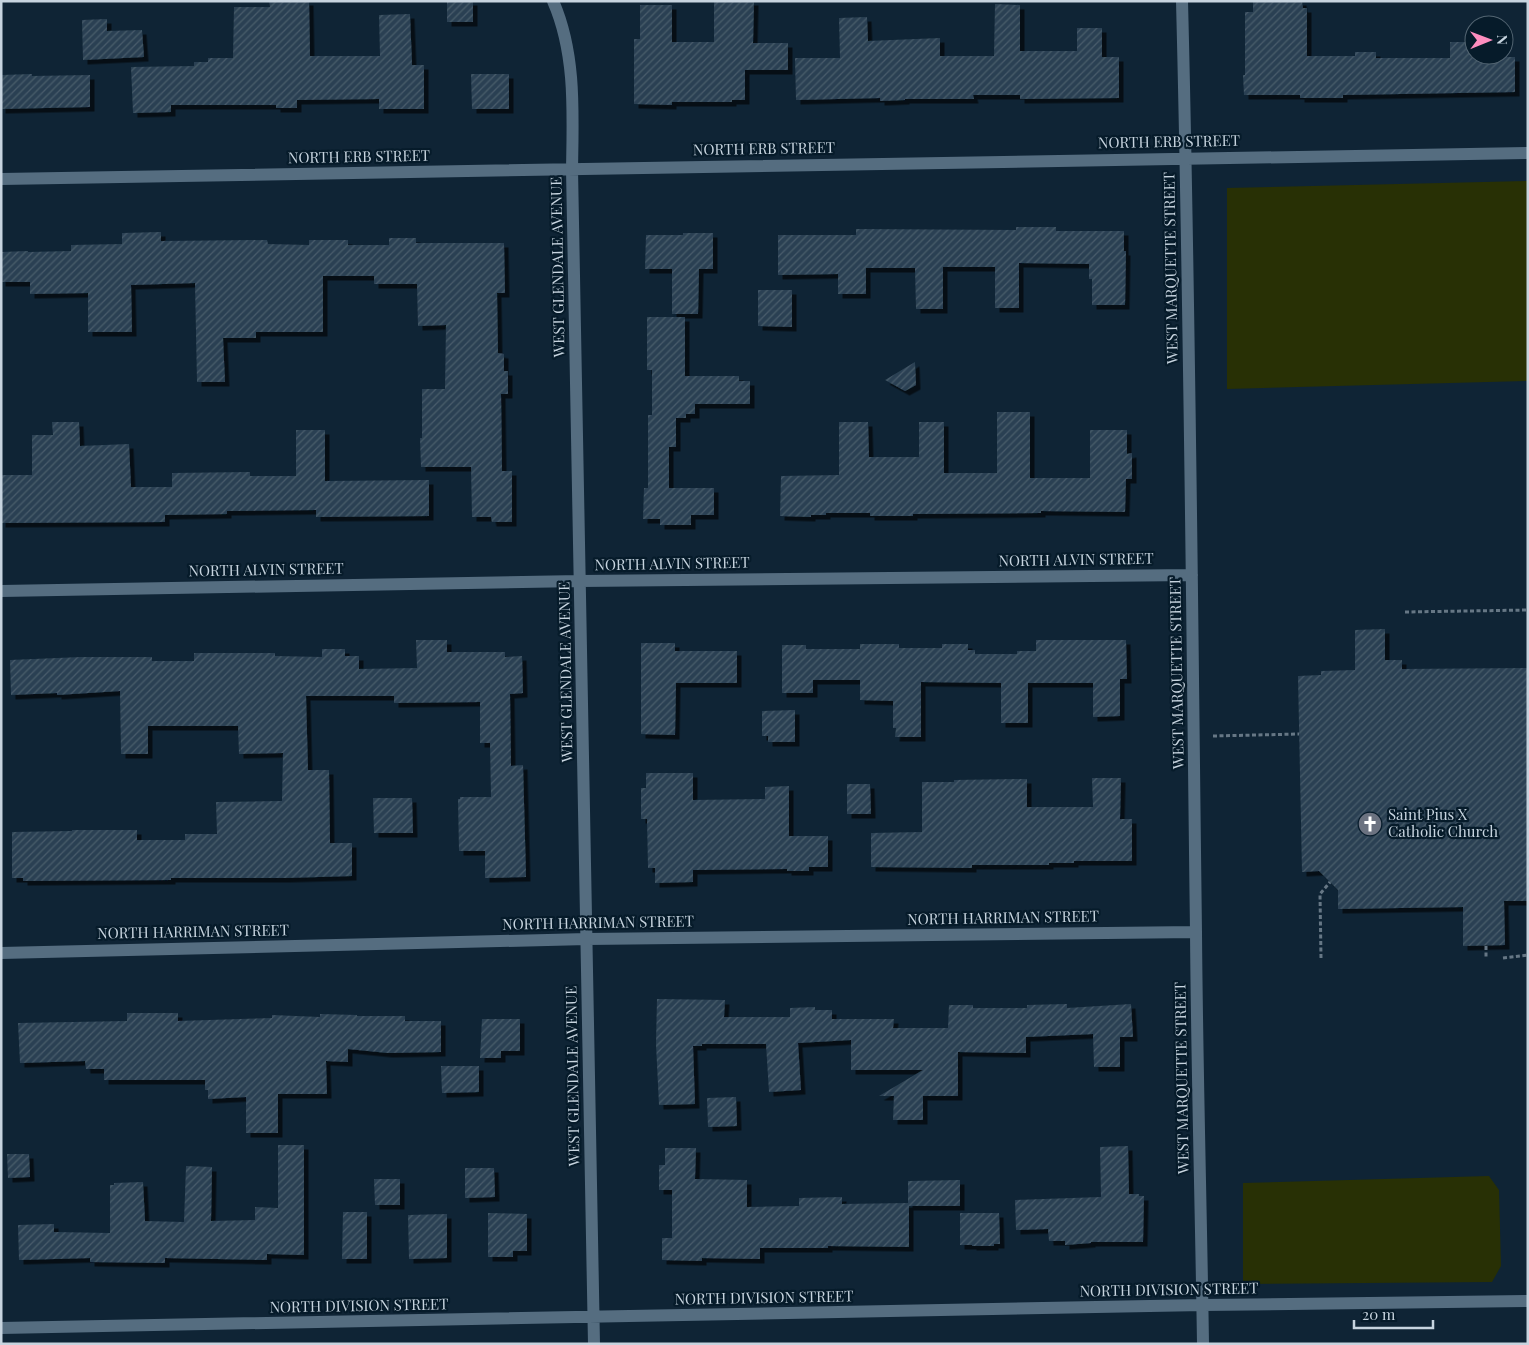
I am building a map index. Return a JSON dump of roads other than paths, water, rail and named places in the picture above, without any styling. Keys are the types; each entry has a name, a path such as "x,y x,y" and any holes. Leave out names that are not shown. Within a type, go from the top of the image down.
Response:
{"street":[{"name":"WEST GLENDALE AVENUE","path":"553,1 567,42 571,73 573,125 572,169 594,1344"},
{"name":"WEST MARQUETTE STREET","path":"1182,1 1186,158 1203,1344"},
{"name":"NORTH ERB STREET","path":"1,179 1528,152"},
{"name":"NORTH ALVIN STREET","path":"1,592 580,581 1192,575"},
{"name":"NORTH HARRIMAN STREET","path":"1,953 587,939 1196,932"},
{"name":"NORTH DIVISION STREET","path":"1,1328 1203,1305 1528,1301"}],"place":[{"name":"Saint Pius X Catholic Church","path":"1370,824"}]}
